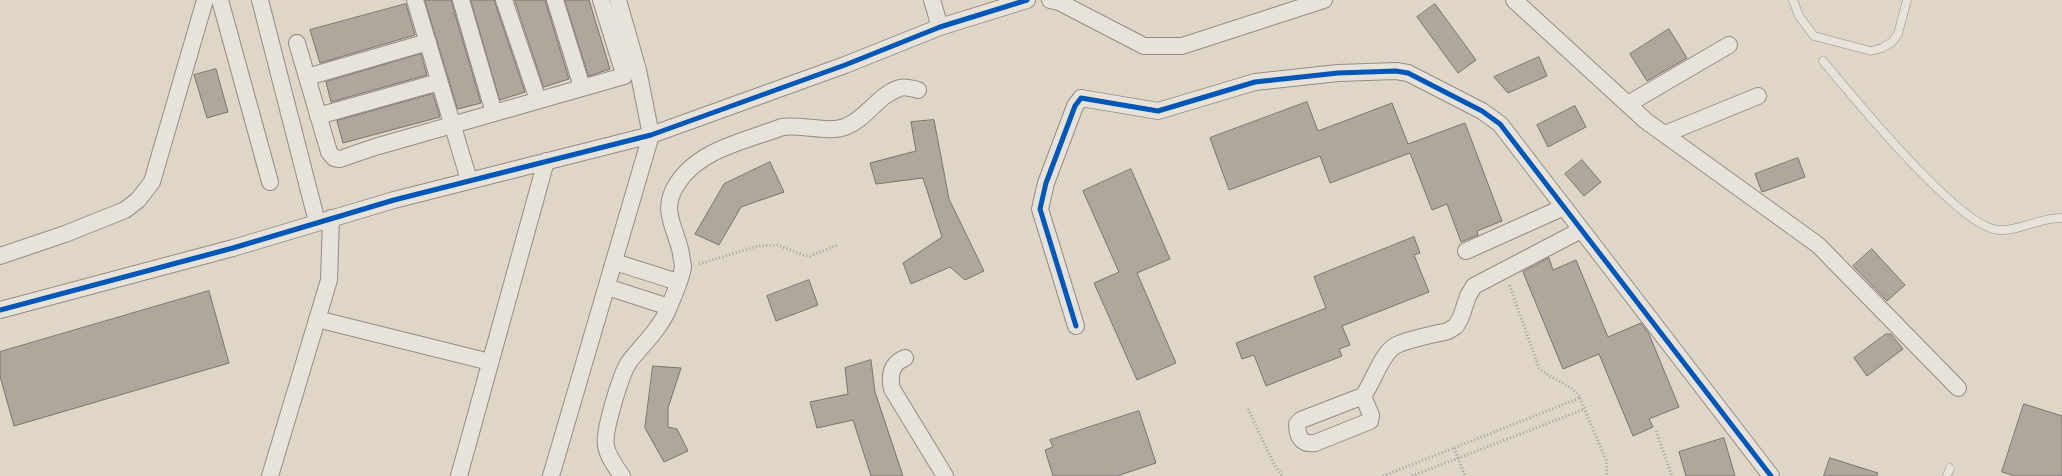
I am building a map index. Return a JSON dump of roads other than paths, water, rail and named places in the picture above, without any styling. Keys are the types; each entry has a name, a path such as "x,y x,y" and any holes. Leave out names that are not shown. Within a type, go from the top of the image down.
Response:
{"street":[{"path":"0,256 65,234 125,210 138,200 152,182 205,0"},
{"path":"220,0 270,182"},
{"path":"260,0 324,220 329,280 270,476"},
{"path":"415,0 469,180"},
{"path":"462,0 494,113"},
{"path":"504,0 538,100"},
{"path":"556,0 582,87"},
{"path":"297,43 329,152 334,158 340,159 624,75 601,0"},
{"path":"552,476 651,135 638,70 618,0"},
{"path":"932,0 940,27"},
{"path":"0,310 233,248 324,220 469,180 651,135 845,65 940,27 1027,0"},
{"path":"1050,0 1059,2 1144,46 1164,47 1182,46 1324,0"},
{"path":"1514,0 1628,104 1665,134 1818,245 1958,388"},
{"path":"307,77 428,42"},
{"path":"1628,104 1729,45"},
{"path":"1076,326 1040,209 1046,183 1074,106 1081,98 1158,111 1255,82 1338,73 1396,71 1408,73 1482,111 1500,124 1771,476"},
{"path":"318,116 439,82"},
{"path":"622,476 611,459 606,445 606,432 623,374 670,307 683,266 680,249 670,218 669,200 678,183 695,163 712,153 782,127 837,129 847,126 890,92 901,87 918,90"},
{"path":"1665,134 1758,96"},
{"path":"459,476 546,161"},
{"path":"1466,251 1564,208"},
{"path":"1363,396 1385,357 1395,346 1456,326 1474,286 1581,230"},
{"path":"615,262 678,282"},
{"path":"607,287 670,307"},
{"path":"317,319 490,362"},
{"path":"905,358 899,360 893,367 890,381 892,389 945,476"}],"lane":[{"path":"1794,0 1799,16 1814,36 1871,51 1882,48 1892,42 1898,34 1907,0"},
{"path":"1823,61 1868,116 1947,198 1982,223 1999,230 2040,220 2062,218"}]}
